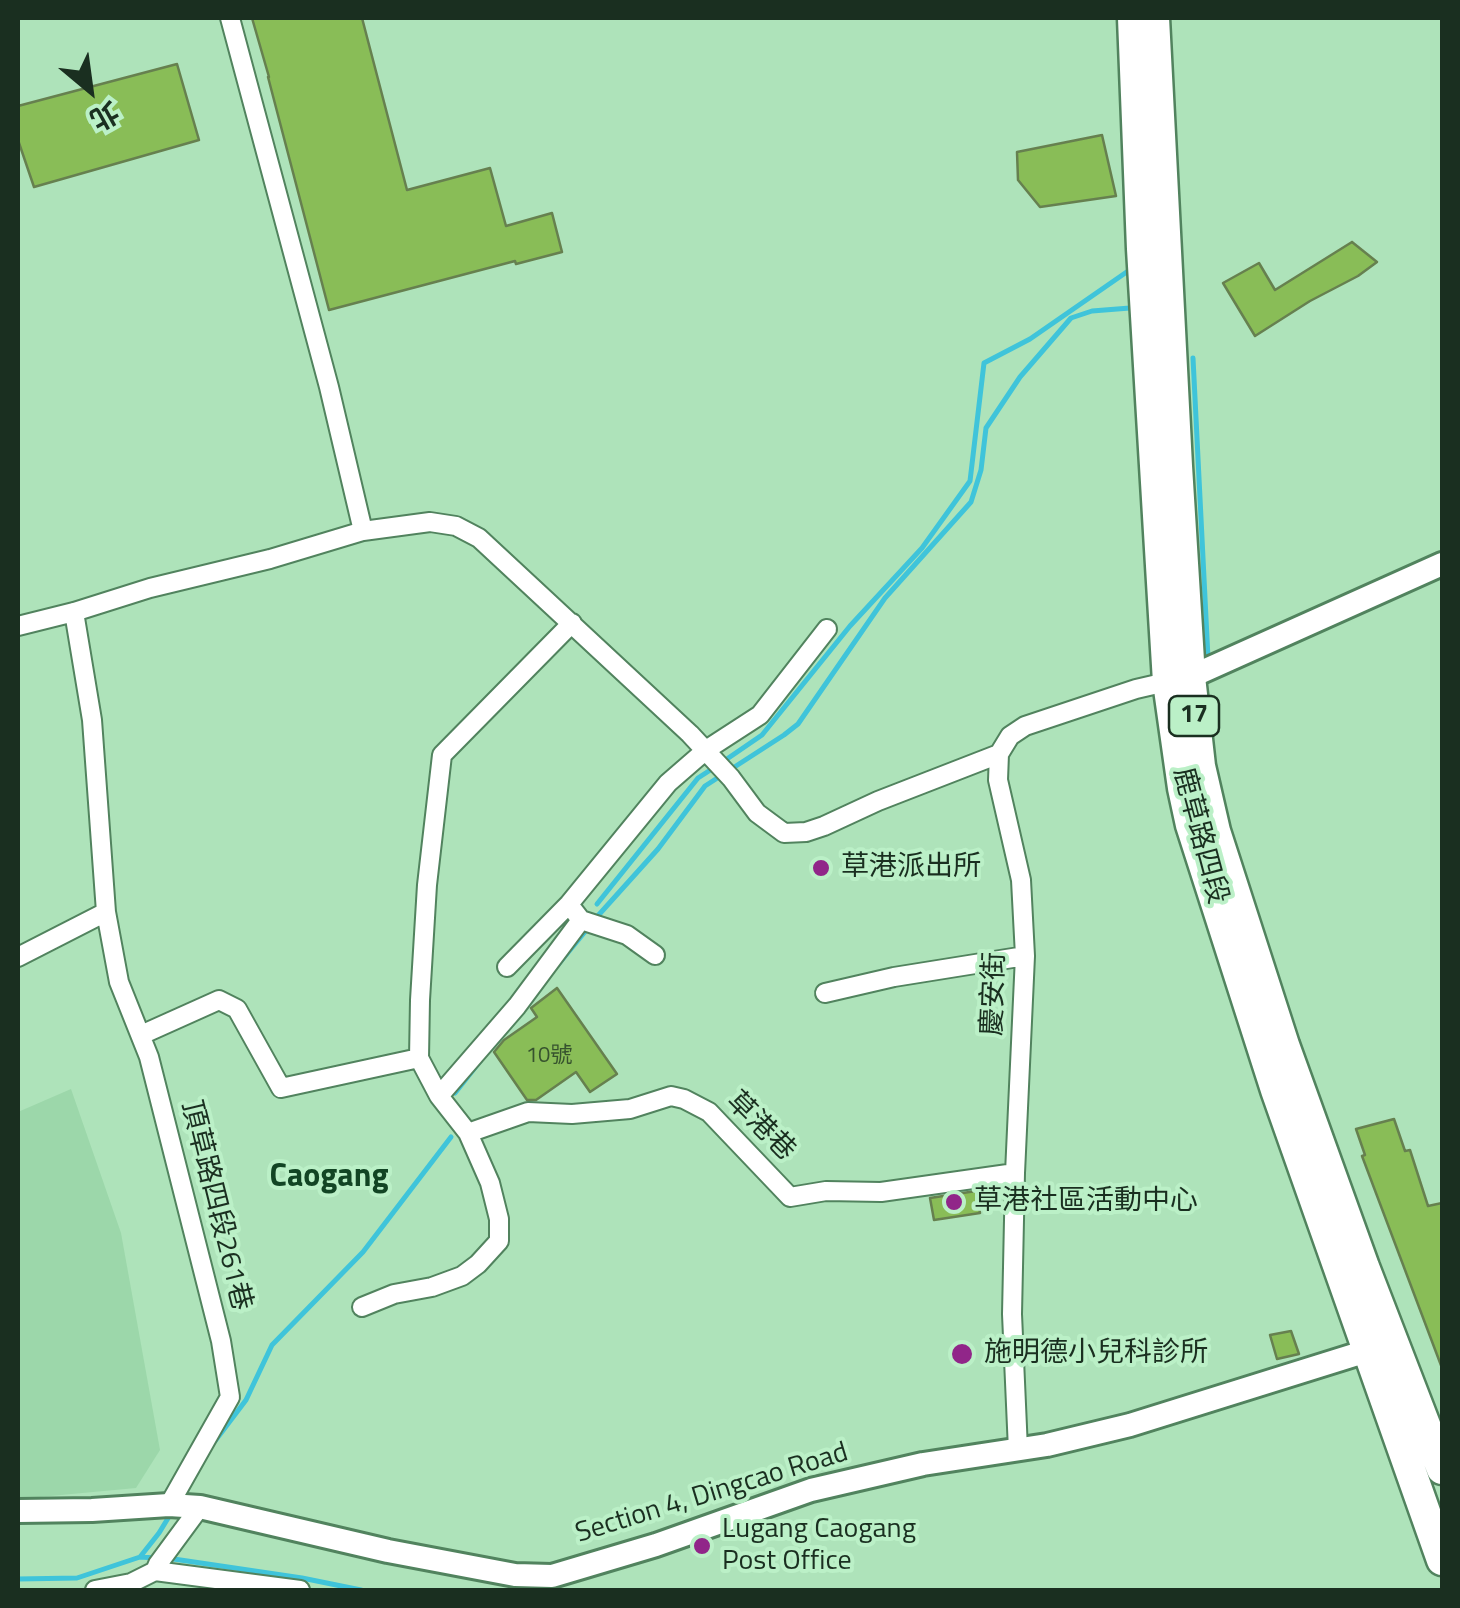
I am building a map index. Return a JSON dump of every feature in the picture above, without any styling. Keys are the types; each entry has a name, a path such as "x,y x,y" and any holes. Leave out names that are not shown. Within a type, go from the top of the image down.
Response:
{"main road":[{"name":"鹿草路四段","path":"1133,18 1142,249 1179,679 1215,831 1284,1045 1442,1468"},
{"name":"鹿草路四段","path":"1154,18 1176,466 1179,679 1175,737 1191,824 1276,1090 1442,1560"}],"street":[{"path":"230,18 364,531"},
{"path":"18,626 150,588 270,560 364,531 430,522 456,526 479,538 572,623 709,754 757,813 784,833 806,832 999,754 1010,736 1025,726 1103,699 1179,679 1442,564"},
{"name":"頂草路四段261巷","path":"74,612 92,720 106,912 119,982 154,1076 222,1342 230,1397 169,1504"},
{"path":"362,1306 462,1276 499,1241 490,1184 468,1133 439,1096 419,1058 427,884 442,755 572,623"},
{"path":"508,967 569,904 668,783 760,715 827,628"},
{"name":"慶安街","path":"999,754 998,780 1021,880 1025,956 1012,1314 1018,1450"},
{"path":"569,904 581,920 627,935 655,956"},
{"path":"18,957 106,912"},
{"path":"439,1096 516,1006 581,920"},
{"path":"826,993 894,977 1025,956"},
{"path":"140,1035 219,1000 236,1009 281,1088 419,1058"},
{"name":"草港巷","path":"468,1133 528,1112 572,1114 630,1108 671,1096 709,1112 790,1197 826,1191 881,1192 1015,1173"},
{"path":"1368,1351 1408,1380"},
{"name":"Section 4, Dingcao Road","path":"18,1511 169,1504 200,1507 388,1551 566,1581 656,1544 812,1490 1130,1424 1368,1351"},
{"path":"155,1571 200,1507"},
{"path":"95,1590 131,1583 155,1571 300,1590"}],"shaded area":[{"path":"71,1089 121,1233 160,1450 136,1488 18,1499 18,1112"}],"building":[{"path":"252,18 362,18 407,190 490,168 506,226 552,213 562,252 329,310"},
{"path":"177,64 199,140 34,187 18,140 18,106"},
{"path":"1102,135 1116,196 1040,207 1018,180 1017,152"},
{"path":"1352,242 1377,262 1255,336 1223,283 1259,263 1275,290"},
{"path":"557,988 617,1074 590,1092 576,1072 536,1100 527,1100 494,1052 537,1017 531,1008"},
{"path":"1394,1119 1405,1151 1410,1150 1428,1206 1442,1203 1442,1368 1362,1156 1365,1155 1356,1129"},
{"name":"草港社區活動中心","path":"976,1191 980,1213 934,1220 930,1198"},
{"path":"1291,1331 1299,1354 1277,1359 1270,1335"}],"waterway":[{"path":"724,761 762,735 850,626 922,548 970,481 984,363 1030,339 1131,269"},
{"path":"595,919 658,849 705,786 798,724 885,598 971,502 981,470 986,428 1020,377 1071,318 1092,311 1130,308"},
{"path":"1193,358 1208,658"},
{"path":"597,904 698,778 715,767"},
{"path":"557,966 588,928"},
{"path":"455,1093 481,1060"},
{"path":"215,1441 246,1400 272,1345 363,1252 451,1137"},
{"path":"140,1557 173,1510"},
{"path":"18,1579 77,1578 140,1557 156,1558"},
{"path":"167,1558 361,1590"}],"place":[{"name":"草港派出所","path":"821,868"},
{"name":"草港社區活動中心","path":"954,1202"},
{"name":"施明德小兒科診所","path":"962,1354"},
{"name":"Lugang Caogang Post Office","path":"702,1546"}],"district":[{"name":"Caogang","path":"329,1178"}]}
